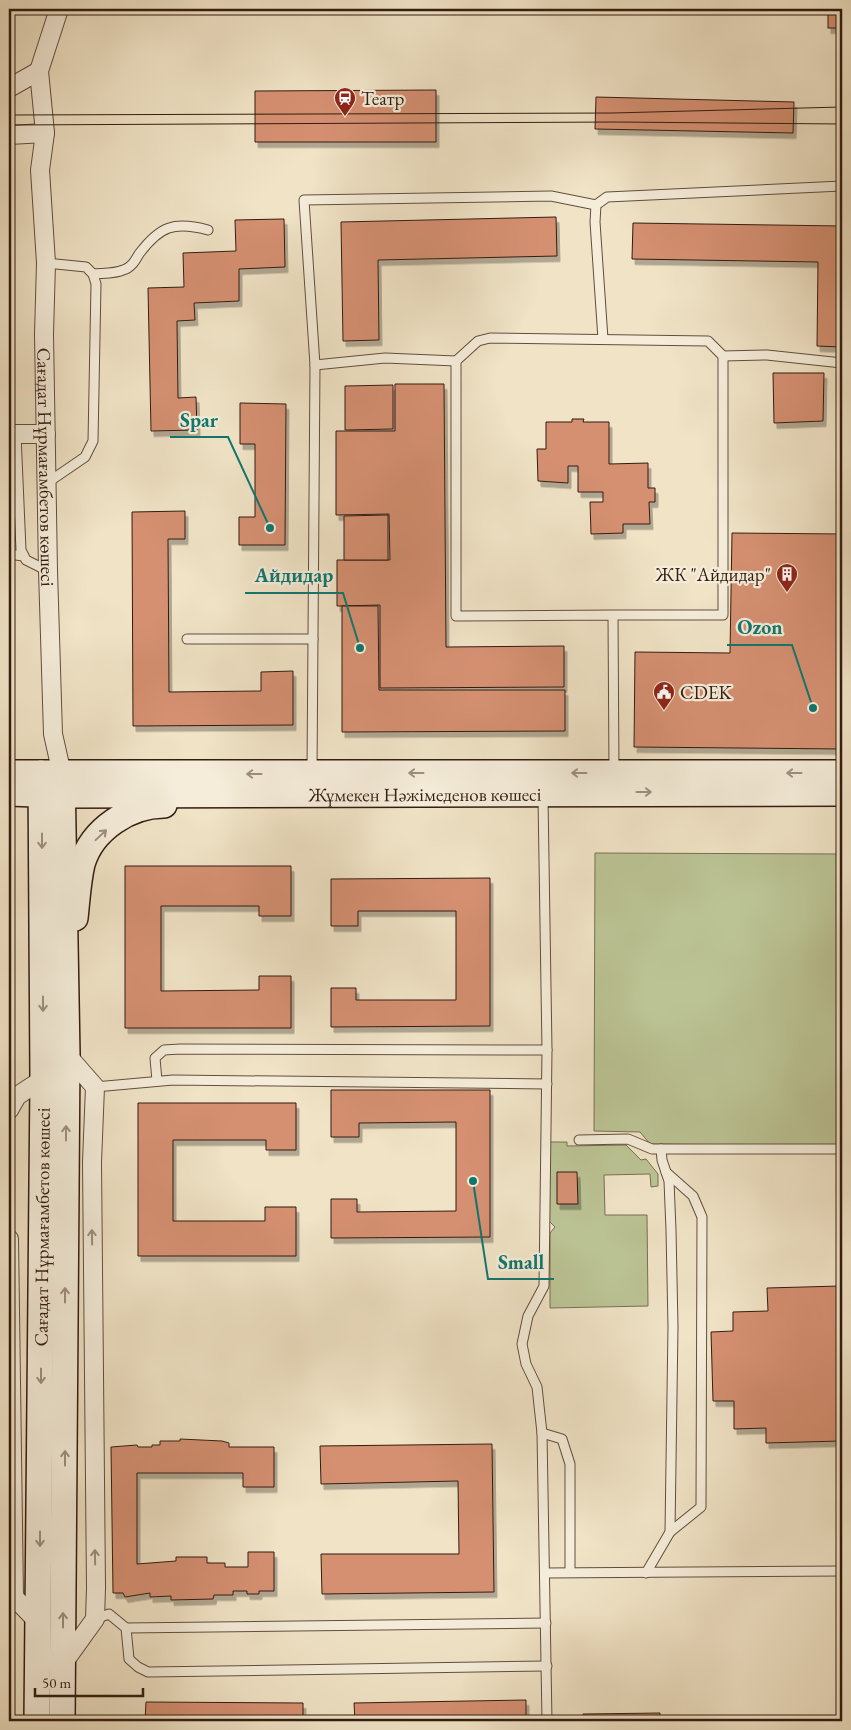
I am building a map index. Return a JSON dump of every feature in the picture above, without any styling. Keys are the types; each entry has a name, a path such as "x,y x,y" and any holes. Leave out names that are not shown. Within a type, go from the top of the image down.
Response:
{"street":[{"path":"9,88 38,71 59,9"},
{"name":"Сағадат Нұрмағамбетов көшесі","path":"37,1721 43,1079 53,734 48,571 46,263 40,201 40,170 46,134 38,71"},
{"path":"9,134 46,134"},
{"path":"12,434 46,434"},
{"name":"Жұмекен Нәжімеденов көшесі","path":"9,773 52,784 263,792 543,794 842,792"},
{"name":"Жұмекен Нәжімеденов көшесі","path":"9,793 52,784 312,773 842,773"},
{"name":"Сағадат Нұрмағамбетов көшесі","path":"52,784 67,1055 62,1721"},
{"path":"65,1016 70,952 83,863 92,843 124,814 150,805 216,804 263,792"},
{"path":"62,1665 94,1619 92,1162 95,1087 67,1055"},
{"path":"9,1110 16,1096 43,1079"},
{"path":"9,1239 11,1601 39,1623"}],"lane":[{"path":"596,205 607,196 842,186"},
{"path":"312,773 315,365 304,200 551,196 596,205"},
{"path":"596,205 603,339"},
{"path":"93,274 123,271 131,266 149,240 159,232 176,225 208,230"},
{"path":"46,263 86,268 93,274 96,284 93,441 84,456 47,483"},
{"path":"315,365 385,358 456,361 478,341 490,338 708,341 723,356 723,615 456,616 456,361"},
{"path":"723,356 767,355 842,362"},
{"path":"12,434 21,550 26,560 48,571"},
{"path":"9,554 23,556"},
{"path":"613,615 614,772"},
{"path":"187,639 313,639"},
{"path":"543,794 548,1050 544,1286 528,1316 522,1344 526,1364 536,1388 542,1434 546,1573 547,1721"},
{"path":"156,1081 155,1058 164,1050 180,1048 548,1050"},
{"path":"95,1087 156,1081 547,1084"},
{"path":"579,1140 628,1140 652,1149 842,1149"},
{"path":"661,1149 666,1171 670,1220 673,1326 670,1532"},
{"path":"646,1573 670,1532 701,1507 702,1217 693,1196 666,1171"},
{"path":"542,1434 562,1439 570,1464 570,1572"},
{"path":"546,1573 842,1571"},
{"path":"94,1619 109,1614 126,1628 546,1623"},
{"path":"126,1628 129,1659 148,1672 547,1666"}],"green space":[{"path":"595,853 842,854 842,1146 650,1144 640,1132 594,1131"},
{"path":"548,1142 567,1142 567,1146 626,1145 641,1160 646,1159 658,1174 658,1186 651,1187 650,1174 604,1175 605,1215 647,1215 648,1306 550,1308 550,1233 555,1227 549,1221"}],"building":[{"path":"828,9 842,9 842,28 828,28"},
{"path":"436,90 436,142 255,142 255,91"},
{"path":"596,97 794,102 793,133 595,129"},
{"path":"556,217 557,256 378,260 379,340 343,341 341,222"},
{"path":"284,219 285,267 239,269 239,301 194,303 195,320 177,321 178,398 196,397 197,430 151,431 148,288 184,287 183,253 236,251 235,220"},
{"path":"633,223 842,226 842,347 817,346 818,262 632,259"},
{"path":"773,373 824,373 823,421 774,423"},
{"path":"395,384 444,384 446,647 564,646 564,687 380,688 380,605 337,606 337,560 390,560 389,514 336,515 336,431 395,431"},
{"path":"393,385 393,429 345,430 345,386"},
{"path":"240,403 286,404 285,545 239,545 239,517 255,517 255,444 240,444"},
{"path":"572,419 584,419 583,422 609,422 609,464 648,463 648,488 655,488 655,502 649,502 650,524 623,524 623,533 591,534 590,502 603,502 603,492 578,492 578,466 568,466 568,483 538,481 537,449 546,449 546,422 572,422"},
{"path":"185,511 185,539 168,539 169,692 261,691 261,672 293,671 293,725 133,726 132,512"},
{"path":"388,515 388,560 344,560 344,516"},
{"name":"ЖК \"Айдидар\"","path":"732,533 842,534 842,749 634,747 635,652 730,653"},
{"path":"342,606 378,606 379,690 565,690 565,731 342,732"},
{"path":"125,866 291,866 291,916 259,916 259,906 161,906 161,991 259,990 259,976 291,976 291,1028 125,1028"},
{"path":"490,878 490,1026 331,1027 331,988 356,988 356,1000 456,1000 456,911 358,911 358,926 331,926 331,879"},
{"path":"331,1090 490,1090 490,1237 331,1238 331,1199 357,1199 357,1212 456,1211 456,1122 359,1123 359,1137 331,1137"},
{"path":"138,1103 296,1103 296,1150 266,1150 266,1140 173,1140 173,1221 265,1221 265,1207 296,1207 296,1256 138,1256"},
{"path":"557,1172 577,1172 578,1204 557,1204"},
{"path":"840,1286 842,1308 841,1441 766,1443 766,1428 734,1429 734,1401 713,1401 711,1332 733,1331 733,1312 768,1311 767,1288"},
{"path":"180,1439 222,1441 229,1443 229,1447 274,1447 274,1487 243,1487 243,1473 137,1473 137,1564 176,1561 176,1557 207,1557 207,1563 225,1563 225,1567 248,1567 248,1552 274,1552 274,1591 259,1591 259,1594 247,1594 247,1591 233,1591 233,1595 214,1595 213,1599 171,1600 171,1596 150,1597 150,1593 125,1597 123,1593 113,1593 111,1447 137,1445 138,1447 152,1447 152,1445 160,1445 160,1441 180,1441"},
{"path":"492,1444 494,1592 322,1594 321,1554 459,1554 458,1481 321,1484 320,1446"},
{"path":"526,1700 526,1721 355,1721 354,1703"},
{"path":"146,1702 303,1703 303,1721 145,1721"},
{"path":"660,1713 660,1721 583,1721 583,1714"}],"tram line":[{"path":"9,115 613,113 842,107"},
{"path":"9,125 615,122 842,124"}],"place":[{"name":"Театр","path":"345,117"},
{"name":"Spar","path":"270,528"},
{"name":"ЖК \"Айдидар\"","path":"787,593"},
{"name":"Айдидар","path":"360,648"},
{"name":"Ozon","path":"813,708"},
{"name":"CDEK","path":"664,711"},
{"name":"Small","path":"473,1181"}]}
